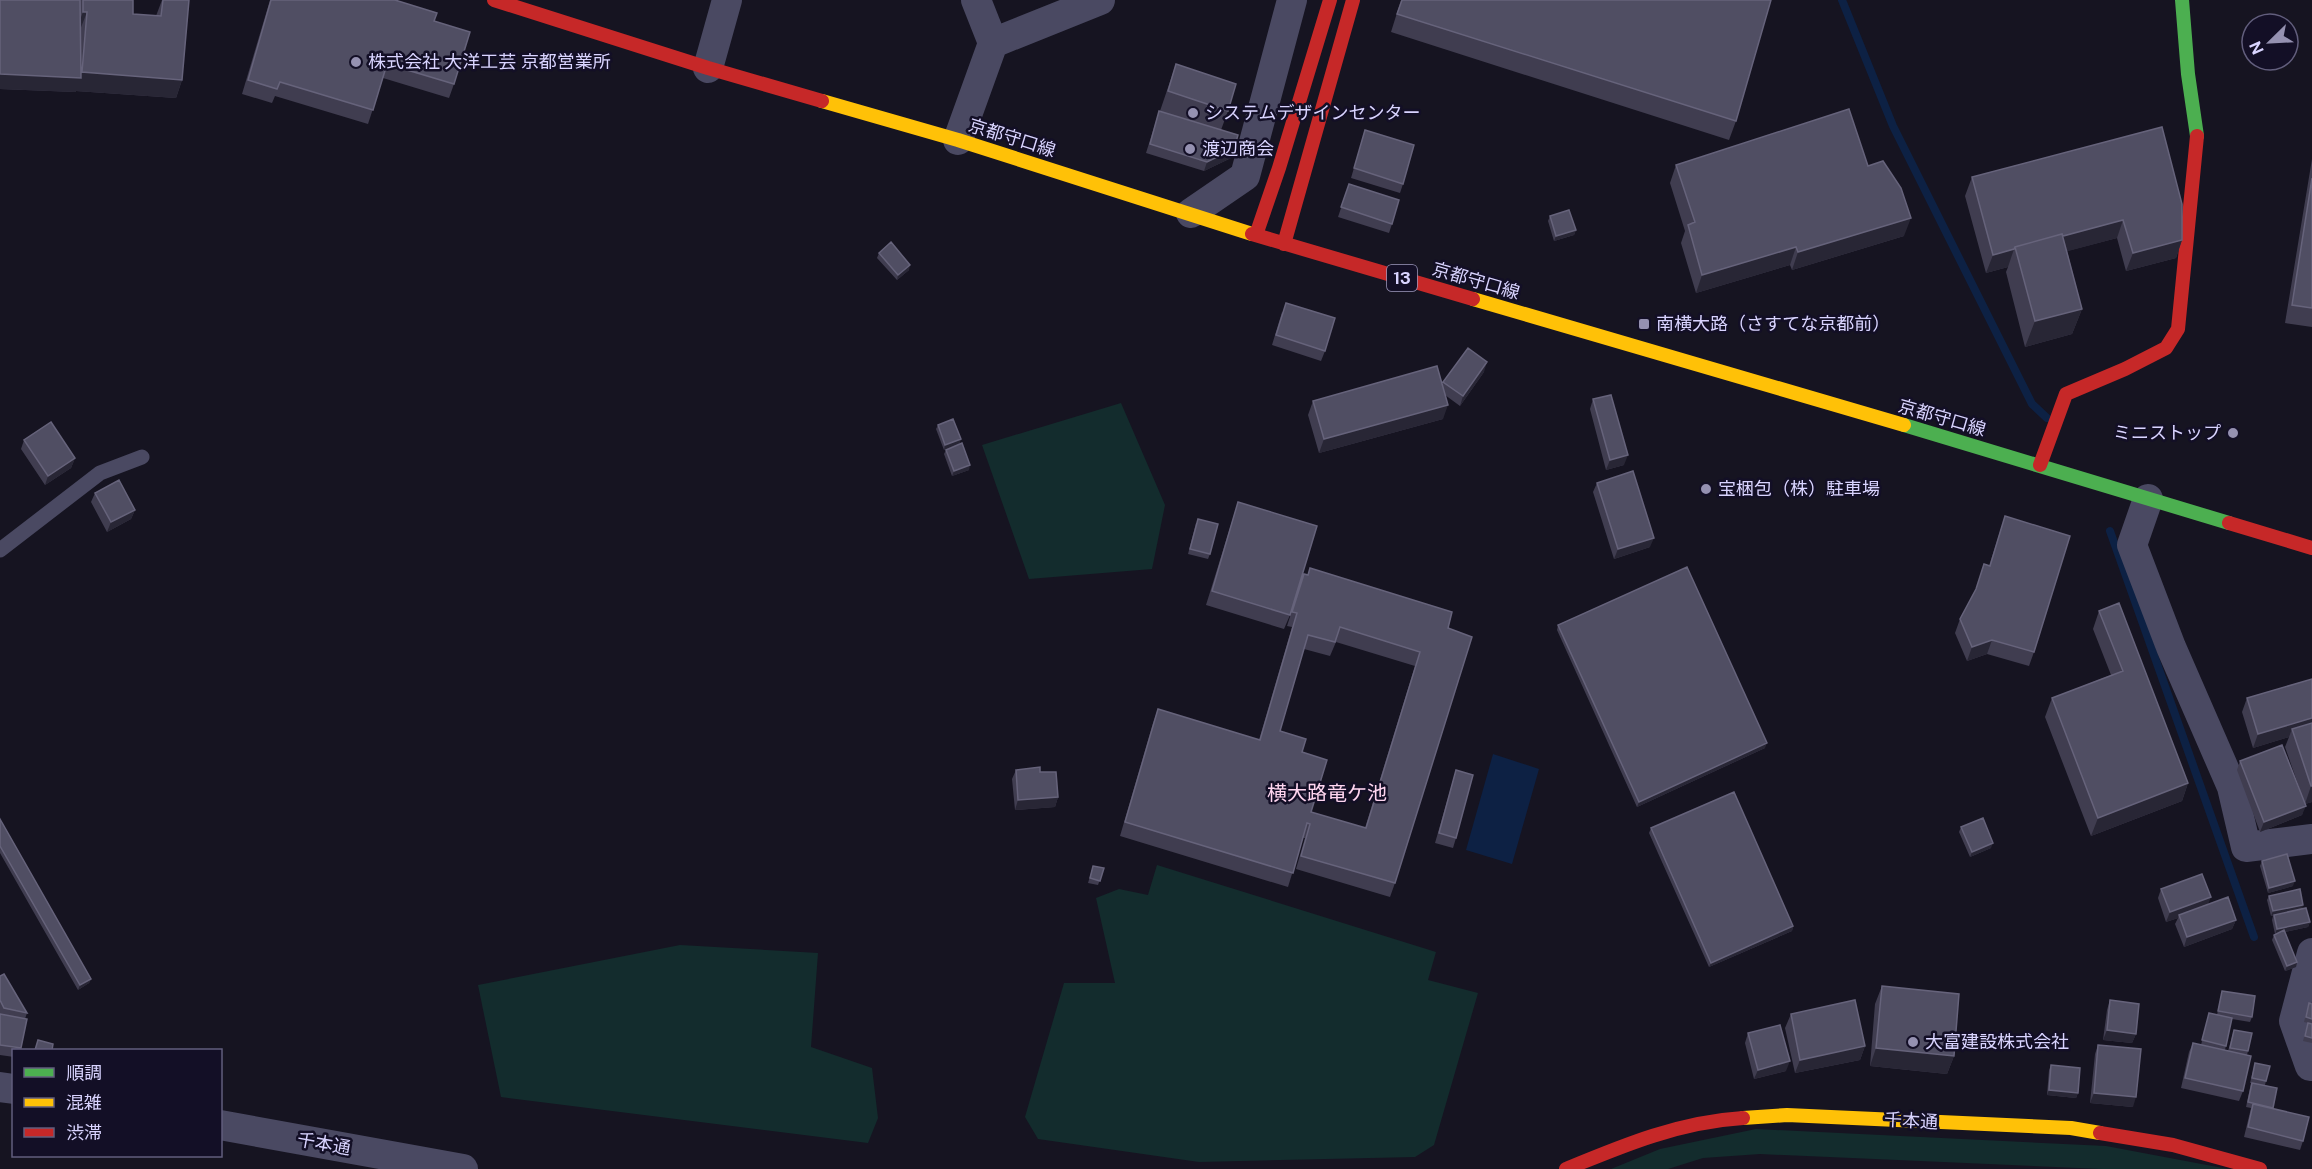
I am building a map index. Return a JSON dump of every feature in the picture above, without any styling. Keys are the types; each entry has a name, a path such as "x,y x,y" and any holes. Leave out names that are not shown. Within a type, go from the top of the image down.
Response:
{"main road":[{"name":"京都守口線","path":"494,0 563,10 708,68 958,140 1284,244 2040,465 2312,548"},
{"path":"1256,235 1279,168 1330,0"},
{"path":"1284,244 1353,0"},
{"path":"2040,465 2066,394 2125,369 2166,348 2178,329 2197,140 2188,74 2182,0"},
{"name":"千本通","path":"1566,1169 1641,1138 1712,1120 1787,1115 2072,1128 2173,1145 2260,1169"}],"street":[{"path":"708,68 727,0"},
{"path":"958,140 993,43 976,0"},
{"path":"993,43 1100,0"},
{"path":"1191,213 1245,176 1292,0"},
{"path":"2148,499 2132,545 2172,647 2232,787 2246,847 2312,839"},
{"path":"2312,953 2294,1021 2310,1066 2312,1066"},
{"name":"千本通","path":"222,1125 463,1169"}],"lane":[{"path":"0,550 100,473 142,457"}],"green space":[{"path":"1121,403 1165,505 1152,569 1029,579 982,445"},
{"path":"1157,865 1436,952 1428,980 1478,993 1434,1145 1415,1157 1199,1162 1038,1139 1025,1117 1064,983 1115,983 1096,898 1119,889 1148,895"},
{"path":"680,945 818,953 811,1047 872,1068 878,1118 868,1143 501,1097 478,985"},
{"path":"1756,1129 2106,1146 2228,1169 2102,1169 1760,1154 1703,1158 1668,1169 1611,1169 1660,1149"}],"water":[{"path":"1493,754 1539,769 1512,864 1466,850"}],"building":[{"path":"0,0 80,0 81,78 0,74"},
{"path":"83,0 133,0 133,14 161,16 163,0 189,0 182,80 82,72 87,12 83,12"},
{"name":"株式会社 大洋工芸 京都営業所","path":"271,0 395,0 437,13 434,21 470,32 454,84 387,64 373,110 280,82 277,89 248,80"},
{"path":"1402,0 1771,0 1736,121 1397,14"},
{"path":"1176,64 1236,84 1228,111 1168,91"},
{"path":"1849,109 1868,166 1883,161 1901,188 1911,218 1798,252 1796,247 1702,275 1688,225 1695,222 1676,165"},
{"name":"渡辺商会","path":"1159,111 1238,135 1234,149 1207,162 1150,144"},
{"path":"2162,127 2182,204 2182,240 2133,253 2123,220 2063,236 2062,234 1993,255 1972,177"},
{"path":"1365,130 1414,145 1403,184 1354,168"},
{"path":"2312,178 2312,308 2292,305"},
{"path":"1349,184 1399,200 1392,224 1341,207"},
{"path":"1569,210 1576,230 1556,236 1550,216"},
{"path":"2062,234 2082,309 2035,321 2015,247"},
{"path":"891,242 910,265 898,275 879,253"},
{"path":"1286,303 1335,318 1325,351 1276,335"},
{"path":"1468,348 1487,362 1463,396 1443,382"},
{"path":"1437,366 1448,405 1324,439 1313,401"},
{"path":"1611,395 1628,455 1610,460 1593,399"},
{"path":"953,419 961,439 945,445 938,425"},
{"path":"51,422 75,458 48,476 24,440"},
{"path":"962,443 970,465 954,471 946,450"},
{"path":"1633,471 1654,538 1618,549 1597,483"},
{"path":"119,480 135,510 111,522 95,493"},
{"path":"1238,502 1317,526 1290,615 1212,591"},
{"path":"2005,516 2070,536 2034,652 1992,640 1972,647 1960,619 1976,589 1984,564 1990,566"},
{"path":"1198,519 1218,524 1210,554 1190,549"},
{"path":"1687,567 1767,743 1639,802 1558,625"},
{"path":"1310,568 1452,612 1448,628 1472,637 1395,883 1301,856 1310,824 1307,823 1293,873 1125,822 1158,709 1260,740 1297,613 1292,612 1304,574 1308,575","holes":["1340,627 1420,652 1366,828 1311,812 1327,760 1302,752 1306,739 1280,731 1308,635 1335,642"]},
{"path":"2119,603 2188,783 2098,818 2052,698 2123,671 2099,611"},
{"path":"2312,679 2312,718 2258,734 2247,698"},
{"path":"2312,723 2312,786 2311,786 2292,729"},
{"path":"2282,745 2306,806 2264,822 2240,761"},
{"path":"1040,767 1040,772 1056,772 1058,797 1018,800 1016,770"},
{"path":"1456,770 1473,775 1456,838 1439,833"},
{"path":"1734,792 1793,926 1711,963 1651,828"},
{"path":"1983,818 1993,843 1972,852 1961,827"},
{"path":"0,819 91,979 80,985 0,846"},
{"path":"2287,854 2295,881 2269,888 2262,861"},
{"path":"1093,866 1104,868 1100,881 1090,878"},
{"path":"2202,874 2211,897 2170,912 2161,889"},
{"path":"2300,889 2303,905 2273,911 2269,896"},
{"path":"2228,897 2236,920 2187,937 2179,915"},
{"path":"2306,908 2310,922 2277,929 2274,915"},
{"path":"2284,930 2297,962 2287,966 2274,935"},
{"path":"4,974 27,1013 4,1008 0,1000 0,976"},
{"path":"1882,986 1959,994 1954,1056 1876,1048"},
{"path":"2222,991 2255,996 2252,1017 2218,1011"},
{"path":"1855,1000 1865,1046 1800,1060 1791,1014"},
{"path":"2110,1000 2139,1004 2136,1034 2107,1030"},
{"path":"2309,1003 2312,1004 2312,1019 2306,1017"},
{"path":"2209,1013 2232,1018 2226,1046 2202,1040"},
{"path":"0,1014 27,1019 21,1048 0,1045"},
{"path":"2308,1023 2312,1024 2312,1038 2305,1036"},
{"path":"1780,1025 1790,1061 1758,1070 1748,1033"},
{"path":"2234,1030 2252,1033 2248,1051 2230,1048"},
{"path":"38,1040 53,1044 52,1049 35,1049"},
{"path":"2193,1043 2251,1056 2243,1091 2185,1078"},
{"path":"2098,1045 2141,1049 2136,1097 2094,1093"},
{"path":"2255,1063 2270,1066 2266,1081 2252,1078"},
{"path":"2051,1065 2080,1068 2078,1093 2049,1090"},
{"path":"2252,1083 2277,1088 2273,1108 2248,1102"},
{"path":"2253,1104 2309,1117 2303,1141 2248,1127"}],"waterway":[{"path":"1842,0 1893,126 2032,404 2047,418"},
{"path":"2110,531 2254,937"}],"traffic: fast":[{"path":"2182,0 2188,74 2197,136"},
{"path":"1904,425 2229,523"}],"traffic: slow":[{"path":"822,101 958,140 1252,234"},
{"path":"1473,299 1904,425"},
{"path":"1743,1118 1787,1115 2071,1128 2100,1133"}],"traffic: jam":[{"path":"494,0 708,68 822,101"},
{"path":"1256,235 1279,168 1330,0"},
{"path":"1284,244 1353,0"},
{"path":"2040,465 2066,394 2125,369 2166,348 2178,329 2197,136"},
{"path":"1252,234 1473,299"},
{"path":"2229,523 2312,548"},
{"path":"1566,1169 1652,1136 1696,1124 1743,1118"},
{"path":"2100,1133 2173,1145 2260,1169"}],"place":[{"name":"株式会社 大洋工芸 京都営業所","path":"356,62"},
{"name":"システムデザインセンター","path":"1193,113"},
{"name":"渡辺商会","path":"1190,149"},
{"name":"南横大路（さすてな京都前）","path":"1644,324"},
{"name":"ミニストップ","path":"2233,433"},
{"name":"宝梱包（株）駐車場","path":"1706,489"},
{"name":"大富建設株式会社","path":"1913,1042"}],"district":[{"name":"横大路竜ケ池","path":"1327,793"}]}
